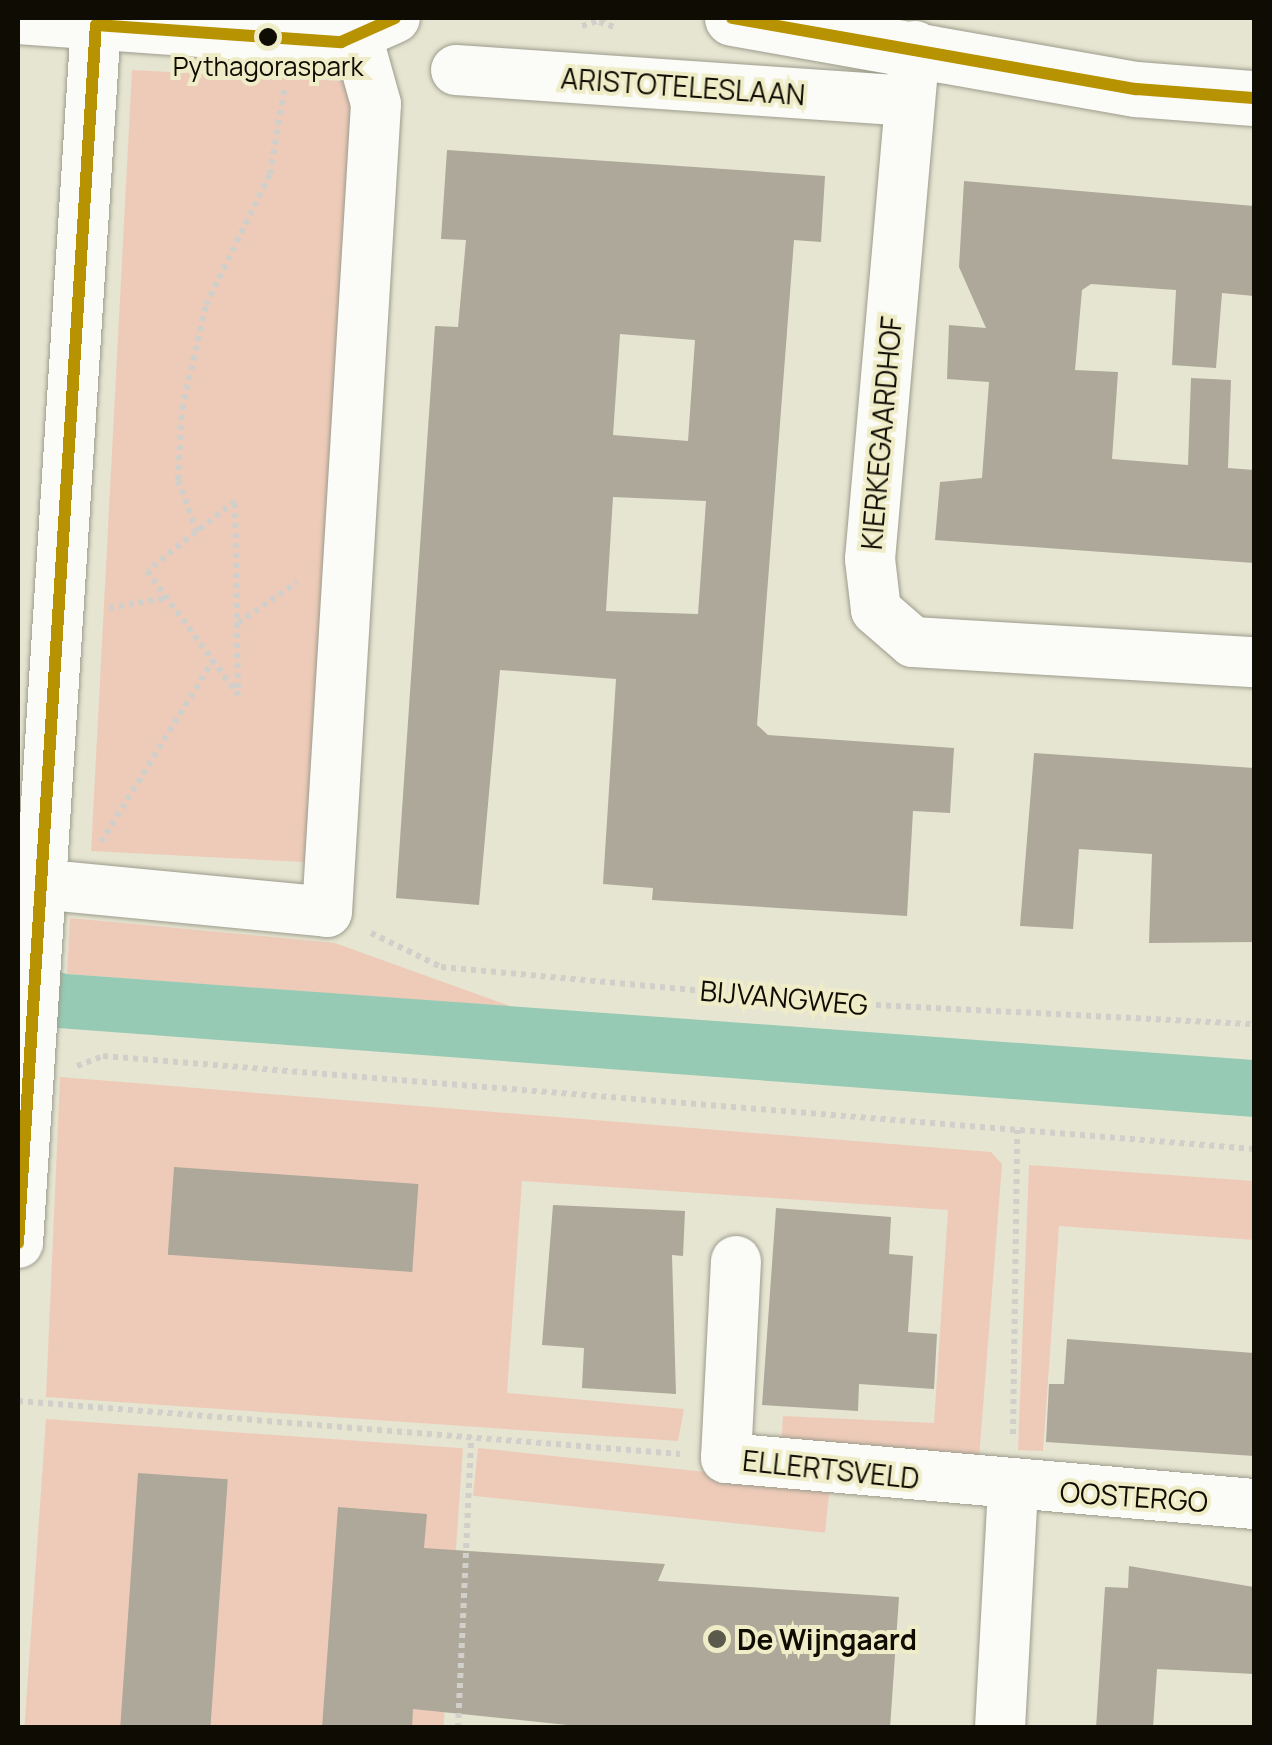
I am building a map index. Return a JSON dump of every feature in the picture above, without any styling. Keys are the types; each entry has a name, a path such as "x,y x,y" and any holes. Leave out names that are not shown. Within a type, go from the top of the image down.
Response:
{"street":[{"path":"732,18 833,26 914,46 1136,89 1254,98"},
{"path":"18,19 290,40 376,27 376,104 327,912 50,886"},
{"path":"18,1243 34,936 50,886 96,26"},
{"name":"KIERKEGAARDHOF","path":"914,46 870,559 876,610 913,642 1254,662"},
{"name":"ARISTOTELESLAAN","path":"456,70 910,102"},
{"name":"ELLERTSVELD","path":"736,1261 726,1458 1012,1488"},
{"path":"1000,1728 1012,1488"},
{"name":"OOSTERGO","path":"1012,1488 1254,1504"}],"path":[{"path":"197,532 178,480 182,409 206,305 270,174 290,40"},
{"path":"235,501 237,624 238,694 147,571 235,501"},
{"path":"237,624 286,586 348,577"},
{"path":"50,886 114,832 213,661"},
{"name":"BIJVANGWEG","path":"327,912 442,967 836,1003 1254,1024"},
{"path":"29,1086 103,1056 1254,1149"},
{"path":"1012,1488 1018,1130"},
{"path":"18,1401 726,1458"},
{"path":"458,1728 471,1437"}],"shaded area":[{"path":"132,70 363,82 322,863 91,851"},
{"path":"70,918 335,943 513,1007 67,974"},
{"path":"18,960 67,974 1254,1060 1254,1117 18,1025"},
{"path":"60,1077 991,1152 1002,1164 979,1459 781,1445 783,1416 934,1423 948,1210 522,1181 507,1393 684,1409 678,1441 46,1397"},
{"path":"1029,1165 1254,1181 1254,1240 1059,1226 1043,1451 1018,1450"},
{"path":"46,1419 463,1448 443,1728 24,1728"},
{"path":"478,1448 830,1485 825,1533 473,1496"}],"building":[{"path":"447,150 825,176 821,242 794,240 757,725 768,735 954,748 950,813 913,811 907,916 652,900 653,888 603,884 616,679 500,670 479,905 396,898 435,326 458,327 466,240 441,239","holes":["620,334 695,340 688,441 613,435","613,497 706,501 698,614 606,611"]},
{"path":"964,181 1254,206 1254,296 1222,293 1216,368 1172,365 1176,290 1091,284 1082,290 1075,370 1118,372 1112,459 1188,465 1191,378 1231,380 1228,468 1254,470 1254,563 935,540 940,482 982,478 989,382 947,379 949,325 986,328 959,267"},
{"path":"1034,753 1254,768 1254,942 1149,943 1152,854 1079,849 1073,929 1020,926"},
{"path":"174,1167 418,1184 412,1272 168,1255"},
{"path":"553,1205 685,1211 683,1256 672,1255 676,1394 582,1388 584,1348 542,1345"},
{"path":"776,1208 891,1217 889,1254 913,1256 908,1332 937,1334 934,1389 859,1384 858,1411 762,1405"},
{"path":"1067,1339 1254,1353 1254,1456 1046,1442 1049,1384 1064,1384"},
{"path":"138,1473 228,1479 210,1728 120,1728"},
{"name":"De Wijngaard","path":"338,1507 427,1514 424,1548 665,1564 658,1581 899,1597 890,1728 596,1728 413,1709 412,1728 322,1728"},
{"path":"1129,1566 1254,1587 1254,1674 1157,1669 1153,1728 1096,1728 1105,1587 1128,1588"}],"transit line":[{"path":"96,25 341,42 395,18"},
{"path":"732,18 1136,89 1254,98"},
{"path":"18,1243 96,25"}],"place":[{"name":"Pythagoraspark","path":"268,37"},
{"name":"De Wijngaard","path":"717,1639"}]}
